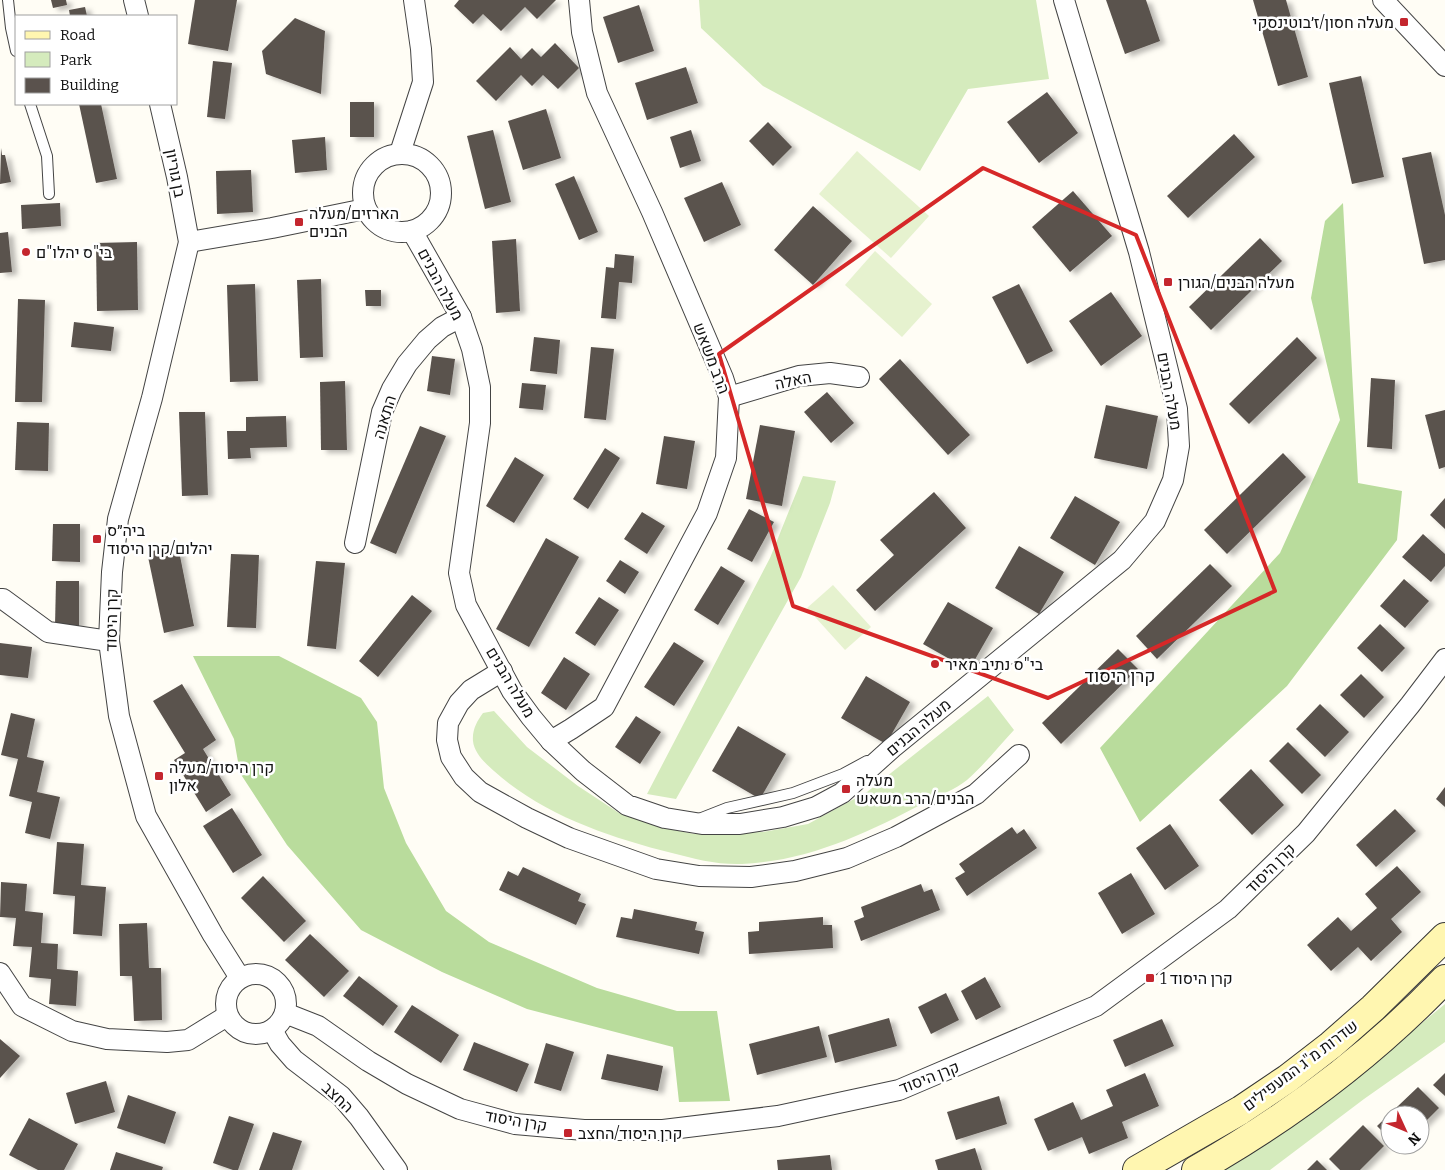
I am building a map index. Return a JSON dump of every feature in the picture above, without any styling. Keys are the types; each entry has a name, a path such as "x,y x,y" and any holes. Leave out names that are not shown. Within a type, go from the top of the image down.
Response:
{"main road":[{"name":"שדרות מ\"ג המעפילים","path":"1137,1170 1241,1110 1287,1079 1331,1045 1373,1008 1445,937"},
{"name":"שדרות מ\"ג המעפילים","path":"1196,1170 1256,1134 1304,1102 1342,1073 1445,979"}],"street":[{"path":"134,0 138,15"},
{"path":"400,153 423,82 421,49 414,0"},
{"name":"הרב משאש","path":"551,741 604,707 707,513 726,458 729,397 723,378 652,212 597,93 582,32 579,0"},
{"name":"מעלה הבנים","path":"412,231 461,317 472,349 480,387 480,423 459,573 466,605 512,691 531,718 551,741 583,771 627,805 665,818 702,824 740,824 783,817 816,807 842,793 892,748 1122,560 1155,521 1173,480 1179,446 1176,409 1170,379 1139,252 1064,0"},
{"path":"1383,0 1445,66"},
{"name":"בן גוריון","path":"160,105 177,177 189,242"},
{"path":"400,153 413,155 424,160 433,169 439,180 441,193 439,205 433,217 424,226 412,231 401,232 385,228 371,218 365,209 362,196 363,184 368,172 377,162 388,156 400,153"},
{"path":"189,242 272,228 365,209"},
{"name":"קרן היסוד","path":"189,242 152,398 118,519 112,572 109,641 119,716 146,816 213,935 240,978"},
{"name":"התאנה","path":"355,544 382,412 392,389 408,364 427,340 442,328 461,317"},
{"name":"האלה","path":"729,397 798,376 830,373 859,377"},
{"path":"0,600 3,600 48,632 109,641"},
{"name":"קרן היסוד","path":"285,1013 318,1026 368,1061 407,1084 460,1109 515,1124 584,1130 664,1130 778,1116 898,1090 1096,1006 1228,909 1306,832 1410,705 1445,659"},
{"path":"502,671 471,690 459,703 448,723 447,740 451,756 464,777 480,792 526,818 569,838 633,861 665,870 699,876 751,877 795,872 847,858 896,836 976,794 1019,755"},
{"path":"0,973 22,1006 72,1031 107,1039 167,1042 188,1040 227,1016"},
{"path":"250,974 270,977 279,984 284,992 285,1013 272,1030 262,1034 242,1031 233,1025 227,1016 226,999 228,990 233,983 250,974"},
{"name":"החצב","path":"272,1030 280,1044 294,1060 341,1096 397,1170"}],"lane":[{"path":"8,0 15,45"},
{"path":"30,105 47,156 50,194"}],"highlighted area":[{"path":"983,168 1136,235 1275,591 1048,698 793,606 719,354"}],"green space":[{"path":"699,0 1036,0 1049,79 968,89 920,171 763,86 701,28"},
{"path":"857,151 929,216 891,258 819,194"},
{"path":"1343,203 1358,483 1402,491 1397,540 1287,686 1140,822 1100,748 1280,553 1340,420 1311,298 1325,221"},
{"path":"875,251 932,304 902,337 845,285"},
{"path":"803,476 836,481 830,503 801,577 676,799 647,794 770,558"},
{"path":"833,585 871,627 845,650 807,608"},
{"path":"193,656 279,656 361,698 377,722 384,788 406,843 446,911 489,942 597,988 677,1011 717,1011 730,1101 679,1102 673,1047 527,1009 442,972 361,930 287,845 240,773 234,739"},
{"path":"988,696 1014,730 967,780 947,792 859,835 814,851 767,862 742,864 715,863 624,840 578,823 555,812 513,786 484,762 478,754 473,741 474,729 483,713 494,711 527,747 578,786 619,813 659,827 694,834 763,832 808,824 867,792"},
{"path":"1445,1004 1445,1042 1364,1099 1270,1170 1214,1170 1355,1078"}],"building":[{"path":"51,0 66,0 67,5 53,8"},
{"path":"195,0 237,0 228,51 188,44"},
{"path":"459,0 556,0 537,19 525,7 501,31 483,14 473,24 454,6"},
{"path":"1106,0 1146,0 1160,41 1125,54"},
{"path":"1253,0 1286,0 1308,77 1278,86"},
{"path":"639,5 654,51 618,63 603,17"},
{"path":"85,7 87,15 70,15 69,10"},
{"path":"295,18 325,31 321,94 266,74 262,51"},
{"path":"555,43 579,68 558,89 543,75 532,86 521,75 496,101 476,81 510,47 521,59 532,48 541,57"},
{"path":"213,61 232,63 225,119 207,117"},
{"path":"686,67 698,103 647,120 635,83"},
{"path":"1361,76 1384,177 1352,184 1329,83"},
{"path":"1047,92 1078,133 1039,163 1007,122"},
{"path":"350,102 374,102 374,137 350,137"},
{"path":"79,105 101,105 117,179 96,183"},
{"path":"546,109 561,158 523,170 508,121"},
{"path":"768,122 792,147 773,166 749,141"},
{"path":"493,130 511,202 485,209 467,136"},
{"path":"691,130 701,161 680,168 670,137"},
{"path":"1234,134 1255,157 1188,218 1167,196"},
{"path":"325,137 327,170 295,173 292,140"},
{"path":"1,148 2,155 5,155 11,182 0,184"},
{"path":"1431,152 1445,215 1445,260 1424,264 1402,158"},
{"path":"251,170 253,212 217,214 216,171"},
{"path":"574,176 598,232 579,240 555,184"},
{"path":"722,182 741,225 704,242 684,198"},
{"path":"1073,191 1112,236 1070,272 1032,227"},
{"path":"60,203 61,226 22,229 21,205"},
{"path":"813,206 852,241 813,285 774,250"},
{"path":"8,232 12,272 0,273 0,233"},
{"path":"1260,238 1282,261 1211,330 1189,307"},
{"path":"516,239 520,311 496,313 492,241"},
{"path":"137,242 138,310 97,311 96,243"},
{"path":"615,254 634,256 632,283 619,282 616,319 601,318 606,267 614,268"},
{"path":"321,279 323,357 300,358 297,280"},
{"path":"255,284 258,381 230,382 227,285"},
{"path":"1019,284 1053,351 1027,364 992,297"},
{"path":"365,290 381,290 381,306 366,306"},
{"path":"1111,292 1142,336 1101,366 1069,321"},
{"path":"18,299 45,300 42,402 15,402"},
{"path":"74,322 114,327 111,351 71,347"},
{"path":"534,337 560,340 557,374 530,371"},
{"path":"1297,337 1317,358 1249,424 1229,404"},
{"path":"591,347 614,349 606,420 584,418"},
{"path":"432,356 455,359 450,395 427,391"},
{"path":"900,359 970,435 948,455 879,379"},
{"path":"1371,378 1395,380 1392,449 1367,447"},
{"path":"345,381 347,450 321,450 320,382"},
{"path":"522,383 546,385 543,410 519,408"},
{"path":"827,392 854,423 831,443 804,412"},
{"path":"1106,405 1158,416 1147,469 1094,458"},
{"path":"1445,410 1445,467 1439,469 1425,415"},
{"path":"179,412 205,412 208,495 182,496"},
{"path":"286,416 287,447 250,448 251,458 228,459 227,431 246,431 246,417"},
{"path":"17,422 49,423 48,471 15,470"},
{"path":"760,425 795,431 782,506 746,499"},
{"path":"420,426 446,436 396,554 370,543"},
{"path":"664,436 695,441 687,489 656,484"},
{"path":"605,448 620,458 588,509 573,499"},
{"path":"1283,453 1306,477 1227,554 1204,530"},
{"path":"515,457 544,475 514,523 486,506"},
{"path":"934,492 966,528 875,611 856,590 894,555 880,540"},
{"path":"1075,496 1120,522 1095,565 1050,538"},
{"path":"1445,498 1445,529 1430,515"},
{"path":"749,509 774,522 752,562 727,549"},
{"path":"642,512 665,526 647,554 624,539"},
{"path":"53,524 80,524 80,562 52,561"},
{"path":"1423,534 1445,554 1445,566 1431,582 1402,557"},
{"path":"546,538 579,557 529,647 496,629"},
{"path":"178,546 194,626 164,633 147,552"},
{"path":"1019,546 1064,572 1039,614 995,588"},
{"path":"231,554 259,555 256,628 227,627"},
{"path":"620,560 639,572 625,594 606,581"},
{"path":"316,561 345,563 336,649 307,646"},
{"path":"1210,564 1232,586 1157,659 1136,636"},
{"path":"721,566 745,581 718,625 694,610"},
{"path":"1404,579 1429,601 1405,628 1380,606"},
{"path":"56,581 79,581 79,626 55,626"},
{"path":"412,595 432,611 378,677 359,661"},
{"path":"599,597 619,610 595,646 575,633"},
{"path":"948,602 993,628 969,670 923,644"},
{"path":"1380,624 1405,648 1382,672 1357,648"},
{"path":"674,642 704,661 674,706 644,687"},
{"path":"0,643 32,647 28,678 0,675"},
{"path":"1118,649 1138,669 1061,744 1042,723"},
{"path":"564,657 590,674 566,710 541,693"},
{"path":"1361,674 1384,697 1364,718 1340,695"},
{"path":"866,676 910,702 886,744 841,718"},
{"path":"182,684 216,740 203,749 231,795 206,812 174,760 185,753 153,701"},
{"path":"1320,704 1349,732 1325,757 1296,729"},
{"path":"11,713 35,719 27,757 44,761 37,792 60,797 50,839 25,833 32,802 9,796 18,759 1,755"},
{"path":"636,716 661,732 640,764 615,747"},
{"path":"738,726 786,754 760,799 712,771"},
{"path":"1288,742 1321,775 1302,794 1269,761"},
{"path":"1251,769 1284,805 1252,835 1219,800"},
{"path":"1445,787 1445,807 1436,799"},
{"path":"232,808 262,855 233,873 203,826"},
{"path":"1395,809 1416,831 1376,867 1356,845"},
{"path":"1170,824 1199,866 1165,890 1136,848"},
{"path":"1012,827 1017,834 1024,829 1037,848 967,896 955,878 965,872 959,864"},
{"path":"57,842 84,844 81,885 106,887 102,936 73,934 75,896 53,894"},
{"path":"1397,866 1421,892 1391,919 1402,932 1371,961 1358,947 1331,971 1307,945 1338,917 1351,931 1377,908 1365,894"},
{"path":"523,867 581,894 578,901 586,904 576,925 499,890 508,871 518,876"},
{"path":"1131,873 1155,914 1122,934 1098,893"},
{"path":"263,876 306,921 284,942 241,898"},
{"path":"1,882 27,884 25,911 43,913 41,943 58,944 57,969 78,971 76,1006 49,1004 51,979 29,977 32,947 13,946 16,918 0,917"},
{"path":"921,884 924,892 932,889 940,910 861,941 854,921 864,917 861,907"},
{"path":"634,909 697,922 695,930 704,932 699,954 616,937 621,917 632,919"},
{"path":"823,917 823,925 832,925 833,948 749,954 748,932 759,931 759,922"},
{"path":"147,923 149,968 161,968 162,1020 134,1021 132,976 120,976 119,924"},
{"path":"310,934 349,971 324,997 285,960"},
{"path":"359,976 398,1006 383,1026 343,996"},
{"path":"985,977 1001,1007 976,1020 961,991"},
{"path":"946,993 959,1020 931,1034 918,1007"},
{"path":"412,1005 459,1035 441,1063 394,1032"},
{"path":"889,1018 897,1046 835,1063 828,1035"},
{"path":"1162,1019 1174,1046 1125,1067 1113,1040"},
{"path":"819,1026 827,1057 757,1075 749,1044"},
{"path":"0,1039 20,1056 0,1078"},
{"path":"474,1042 529,1064 517,1092 463,1070"},
{"path":"546,1043 574,1052 561,1091 534,1083"},
{"path":"607,1054 663,1066 658,1091 601,1079"},
{"path":"1145,1073 1159,1106 1122,1122 1128,1138 1089,1154 1082,1137 1048,1151 1034,1119 1073,1102 1081,1120 1113,1106 1106,1090"},
{"path":"1445,1073 1445,1096 1433,1085"},
{"path":"106,1081 115,1112 75,1124 66,1093"},
{"path":"1418,1087 1439,1108 1430,1117 1430,1105 1399,1105"},
{"path":"128,1095 176,1112 165,1144 117,1128"},
{"path":"999,1096 1007,1124 956,1140 947,1112"},
{"path":"229,1116 254,1124 238,1170 213,1163"},
{"path":"29,1118 78,1144 64,1170 38,1170 9,1155"},
{"path":"1363,1125 1380,1142 1380,1150 1360,1170 1340,1170 1329,1159"},
{"path":"273,1132 302,1141 292,1170 259,1170"},
{"path":"975,1148 982,1170 938,1170 935,1160"},
{"path":"116,1152 163,1167 162,1170 110,1170"},
{"path":"830,1155 832,1170 778,1170 777,1160"},
{"path":"1317,1160 1327,1170 1307,1170"}],"place":[{"name":"מעלה חסון/ז׳בוטינסקי","path":"1404,22"},
{"name":"הארזים/מעלה הבנים","path":"299,222"},
{"name":"בי\"ס יהלו\"ם","path":"26,252"},
{"name":"מעלה הבנים/הגורן","path":"1168,282"},
{"name":"ביה״ס יהלום/קרן היסוד","path":"97,539"},
{"name":"בי\"ס נתיב מאיר","path":"935,664"},
{"name":"קרן היסוד/מעלה אלון","path":"159,776"},
{"name":"מעלה הבנים/הרב משאש","path":"846,789"},
{"name":"קרן היסוד 1","path":"1150,978"},
{"name":"קרן היסוד/החצב","path":"568,1133"}],"district":[{"name":"קרן היסוד","path":"1120,676"}]}
